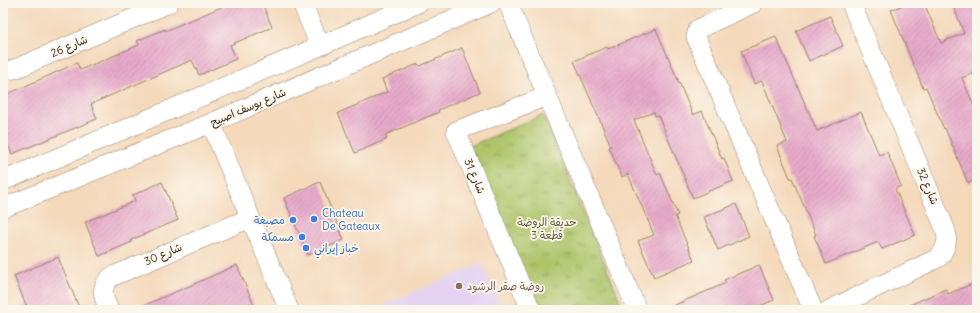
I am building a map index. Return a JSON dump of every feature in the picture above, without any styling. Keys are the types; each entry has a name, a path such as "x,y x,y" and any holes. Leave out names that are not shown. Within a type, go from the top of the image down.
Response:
{"street":[{"name":"شارع 26","path":"3,71 15,69 132,10 168,3"},
{"path":"302,3 320,46"},
{"path":"3,181 418,3"},
{"name":"شارع يوسف اصبيح","path":"3,208 211,123 491,3"},
{"path":"508,3 637,310"},
{"path":"754,3 698,29 696,33 696,40 813,310"},
{"name":"شارع 32","path":"829,310 938,258 945,249 947,243 946,231 850,3"},
{"name":"شارع 31","path":"531,310 456,131 547,96"},
{"path":"211,123 289,310"},
{"name":"شارع 30","path":"109,310 103,294 104,285 111,276 250,218"}],"shaded area":[{"name":"روضة صقر الرشود","path":"482,263 502,310 372,310"}],"green space":[{"name":"حديقة الروضة قطعة 3","path":"543,115 624,310 538,310 470,146"}],"building":[{"path":"231,3 262,3 272,27 230,45 236,59 199,75 192,60 91,104 97,119 12,154 3,133 8,131 3,121 3,96 77,63 80,70 139,45 137,41 165,29 165,31"},
{"path":"908,3 924,3 941,43 964,33 952,3 977,3 977,72 962,78 977,113 977,179 968,183 926,87 923,88 891,10"},
{"path":"830,16 843,46 809,61 796,31"},
{"path":"656,29 693,115 702,111 733,181 693,198 658,115 655,116 654,112 634,120 657,175 660,173 678,215 675,216 694,260 654,277 638,241 654,235 628,174 622,177 609,147 611,146 574,61"},
{"path":"776,37 817,131 861,112 879,155 887,152 901,186 895,189 915,235 882,249 878,242 826,264 814,236 816,235 777,146 787,142 762,81 754,84 741,51"},
{"path":"462,48 480,92 438,110 439,112 385,135 387,139 355,153 338,113 387,92 382,79 418,64 420,66"},
{"path":"162,182 178,220 131,240 132,242 99,256 85,222 135,201 133,195"},
{"name":"Chateau De Gateaux","path":"320,182 344,240 308,255 284,198"},
{"path":"736,204 749,236 718,250 704,217"},
{"path":"58,257 80,310 28,310 14,276"},
{"path":"237,265 256,310 133,310 194,284"},
{"path":"759,265 774,300 750,310 663,310 726,283 724,280"},
{"path":"977,282 977,310 898,310 946,289 948,294"}],"place":[{"name":"Chateau De Gateaux","path":"314,219"},
{"name":"مصبغة","path":"293,220"},
{"name":"مسمكة","path":"302,237"},
{"name":"خباز إيراني","path":"306,248"},
{"name":"روضة صقر الرشود","path":"459,286"}]}
